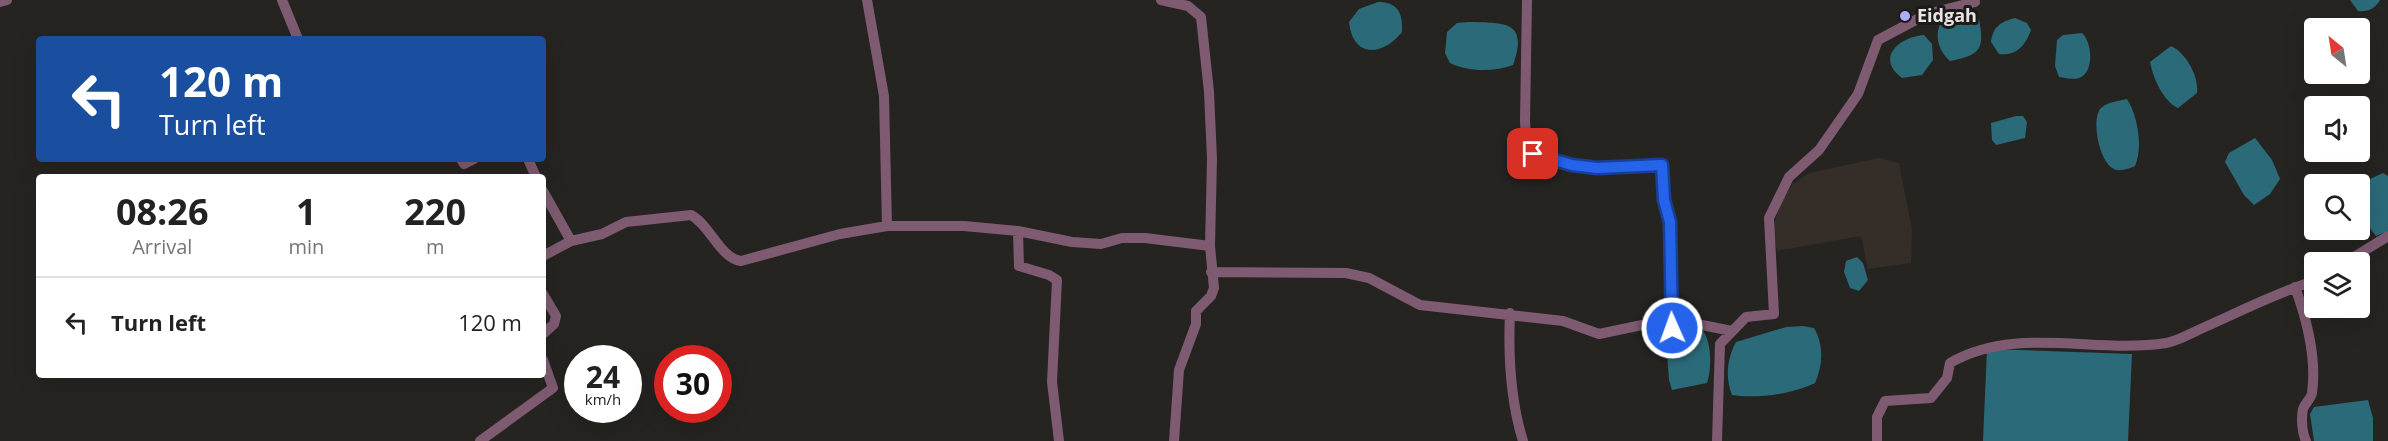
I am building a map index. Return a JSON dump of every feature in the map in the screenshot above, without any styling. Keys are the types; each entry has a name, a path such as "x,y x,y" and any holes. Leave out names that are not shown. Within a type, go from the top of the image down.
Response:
{"street":[{"path":"0,2 7,0"},
{"path":"282,0 297,36"},
{"path":"867,0 884,96 887,226"},
{"path":"1161,0 1188,6 1201,17 1209,92 1212,159 1210,246 1214,288 1211,296 1196,311 1196,324 1179,370 1174,441"},
{"path":"1527,0 1524,90 1526,140 1533,154 1572,165 1597,168 1662,165 1664,200 1670,222 1672,328"},
{"path":"1717,441 1720,344 1746,317 1774,314 1769,218 1789,177 1819,150 1858,94 1878,40 1927,14 1975,2 1974,0"},
{"path":"546,196 571,241"},
{"path":"546,254 571,241 602,234 626,222 691,215 698,219 728,254 741,261 840,234 887,226 964,226 1018,231 1072,242 1101,244 1122,238 1145,238 1210,246"},
{"path":"1018,231 1019,266 1049,275 1057,280 1052,382 1059,441"},
{"path":"2362,252 2388,236"},
{"path":"1211,272 1346,273 1370,278 1420,305 1465,312 1510,313 1563,321 1599,334 1642,325 1660,329 1697,324 1732,332"},
{"path":"1877,441 1877,417 1885,401 1931,398 1947,378 1950,363 1984,347 2055,342 2073,346 2168,343 2304,284"},
{"path":"2295,287 2308,330 2311,357 2312,396 2303,408 2303,434 2306,441"},
{"path":"546,299 556,316 554,324 546,331"},
{"path":"1510,313 1508,354 1514,409 1523,441"},
{"path":"480,441 553,388 546,368"}],"shaded area":[{"path":"1879,158 1899,163 1912,230 1911,263 1868,269 1861,236 1777,251 1773,229 1781,200 1793,184 1809,173"}],"water":[{"path":"2350,0 2380,0 2373,8 2358,11"},
{"path":"1378,2 1395,6 1400,14 1402,32 1386,46 1370,50 1356,43 1349,22 1359,9"},
{"path":"1967,17 1979,19 1980,44 1974,53 1950,61 1943,54 1939,44 1938,30 1940,25"},
{"path":"2015,18 2027,23 2031,30 2029,36 2015,52 1999,54 1991,42 1993,32 2001,23"},
{"path":"1457,23 1502,24 1510,27 1518,39 1513,65 1481,70 1450,63 1445,53 1447,32"},
{"path":"2082,33 2090,50 2088,70 2079,78 2059,77 2055,66 2057,40 2063,35"},
{"path":"1924,35 1932,44 1933,60 1922,75 1902,78 1891,63 1894,50 1906,40"},
{"path":"2171,46 2186,59 2194,73 2197,86 2197,93 2178,108 2168,100 2160,88 2150,62"},
{"path":"2127,99 2134,114 2139,150 2135,166 2117,170 2106,161 2102,152 2098,142 2096,122 2101,108"},
{"path":"2023,116 2027,122 2025,138 1996,145 1992,140 1991,123"},
{"path":"2255,138 2272,160 2280,179 2270,194 2254,205 2244,195 2225,162 2229,153"},
{"path":"2383,173 2388,176 2388,231 2376,236 2370,228 2370,180"},
{"path":"1857,257 1863,263 1868,280 1859,291 1850,288 1844,272 1846,261"},
{"path":"1786,327 1814,328 1820,341 1821,362 1815,383 1774,395 1732,395 1728,382 1728,368 1736,342"},
{"path":"1701,328 1705,333 1710,354 1707,383 1672,390 1666,340 1679,332"},
{"path":"1987,349 2132,354 2128,441 1983,441"},
{"path":"2368,400 2373,418 2373,441 2314,441 2310,414 2314,407"}],"place":[{"name":"Eidgah","path":"1905,16"}],"route":[{"path":"1533,154 1572,165 1597,168 1662,165 1665,179 1664,200 1670,222 1672,328"}]}
